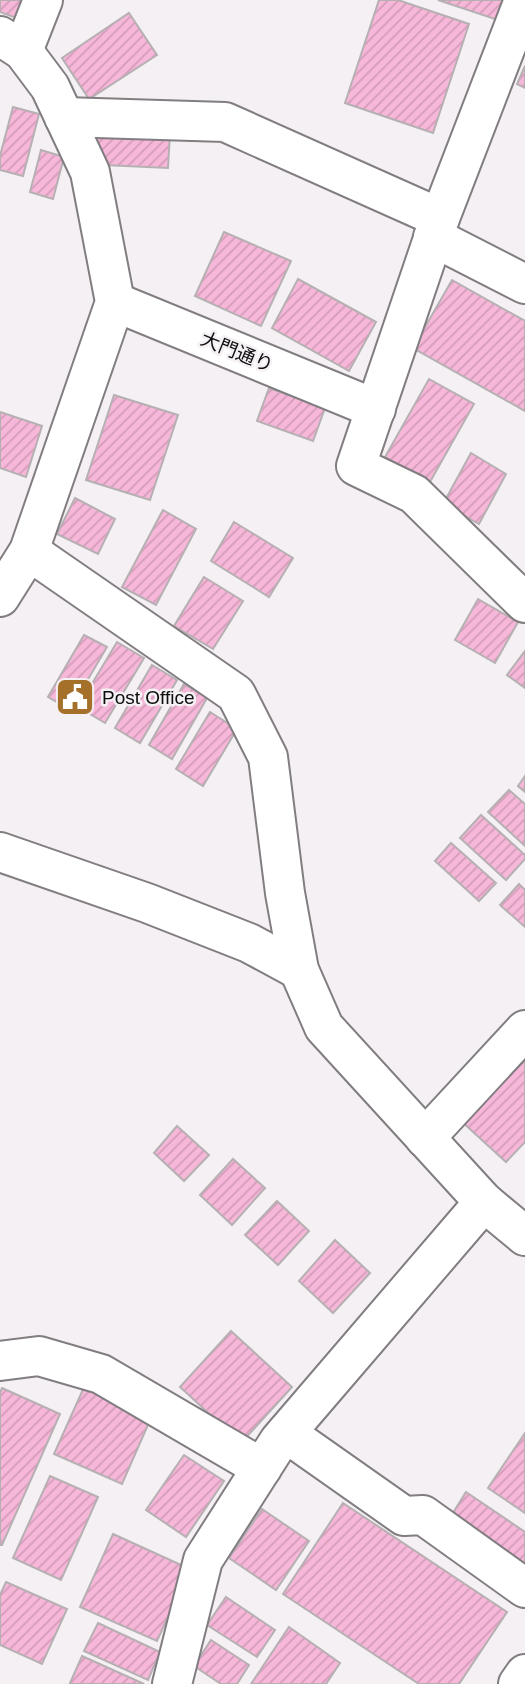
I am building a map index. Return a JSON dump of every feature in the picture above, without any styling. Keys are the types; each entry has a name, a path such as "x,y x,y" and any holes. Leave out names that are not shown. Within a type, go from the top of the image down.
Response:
{"street":[{"path":"0,597 29,551 115,302 90,172 50,87 11,43 43,0"},
{"path":"524,0 436,227 356,466 414,495 525,603"},
{"path":"64,117 225,122 436,227 525,284"},
{"name":"大門通り","path":"115,302 376,409"},
{"path":"29,551 236,694 268,757 285,893 299,970 324,1027 484,1202 525,1236"},
{"path":"0,852 249,943 299,970"},
{"path":"425,1138 525,1030"},
{"path":"172,1684 203,1560 279,1441 484,1202"},
{"path":"0,1361 39,1356 101,1374 262,1468"},
{"path":"286,1433 404,1516 423,1515 525,1588"},
{"path":"518,1684 525,1674"}],"building":[{"path":"0,0 26,0 19,19 0,12"},
{"path":"379,0 398,0 469,24 433,133 345,103"},
{"path":"438,0 505,0 498,20"},
{"path":"129,13 157,55 89,99 62,58"},
{"path":"525,66 525,88 517,84"},
{"path":"13,107 39,114 23,176 0,170 0,156"},
{"path":"90,130 170,133 168,168 104,165"},
{"path":"41,150 64,157 53,199 30,192"},
{"path":"224,232 291,261 261,326 195,296"},
{"path":"298,279 376,322 349,371 272,328"},
{"path":"452,280 525,321 525,411 413,348"},
{"path":"429,379 474,404 430,482 385,457"},
{"path":"269,388 325,408 313,441 257,421"},
{"path":"114,395 178,415 150,500 86,480"},
{"path":"0,412 42,426 26,477 0,468"},
{"path":"471,453 506,474 479,524 443,504"},
{"path":"75,498 115,519 98,554 57,534"},
{"path":"163,510 196,529 156,605 122,587"},
{"path":"234,522 293,558 269,597 211,561"},
{"path":"204,577 243,601 213,649 174,626"},
{"path":"478,599 518,622 495,663 455,640"},
{"path":"84,635 107,647 70,710 48,697"},
{"path":"117,642 144,658 105,723 78,707"},
{"path":"525,651 525,688 507,675"},
{"path":"152,665 177,680 140,743 115,728"},
{"path":"184,684 207,698 172,759 149,745"},
{"path":"210,712 237,729 203,786 176,769"},
{"path":"525,776 525,792 518,786"},
{"path":"509,790 525,804 525,846 488,812"},
{"path":"481,815 525,855 525,859 506,880 460,838"},
{"path":"451,843 496,883 479,901 435,861"},
{"path":"519,884 525,890 525,927 500,905"},
{"path":"525,1050 525,1142 506,1162 461,1121"},
{"path":"177,1126 209,1155 184,1181 154,1153"},
{"path":"233,1159 265,1188 232,1225 200,1195"},
{"path":"277,1201 309,1231 278,1265 245,1235"},
{"path":"335,1240 370,1273 333,1313 299,1281"},
{"path":"231,1331 292,1387 241,1443 180,1387"},
{"path":"84,1387 151,1418 122,1484 54,1454"},
{"path":"2,1388 60,1414 0,1545 0,1393"},
{"path":"525,1433 525,1513 488,1488"},
{"path":"184,1455 224,1481 186,1537 146,1510"},
{"path":"50,1476 98,1497 61,1580 13,1558"},
{"path":"466,1492 525,1532 525,1572 448,1521"},
{"path":"343,1503 507,1612 459,1684 419,1684 283,1594"},
{"path":"262,1509 309,1541 276,1590 229,1558"},
{"path":"113,1534 190,1569 157,1641 80,1607"},
{"path":"6,1582 67,1609 42,1664 0,1645 0,1595"},
{"path":"226,1597 275,1630 257,1657 207,1625"},
{"path":"98,1623 160,1652 148,1680 84,1651"},
{"path":"289,1627 340,1663 326,1684 251,1684"},
{"path":"211,1640 249,1665 237,1684 221,1684 194,1666"},
{"path":"82,1656 144,1684 72,1684 70,1683"}],"place":[{"name":"Post Office","path":"75,697"}]}
